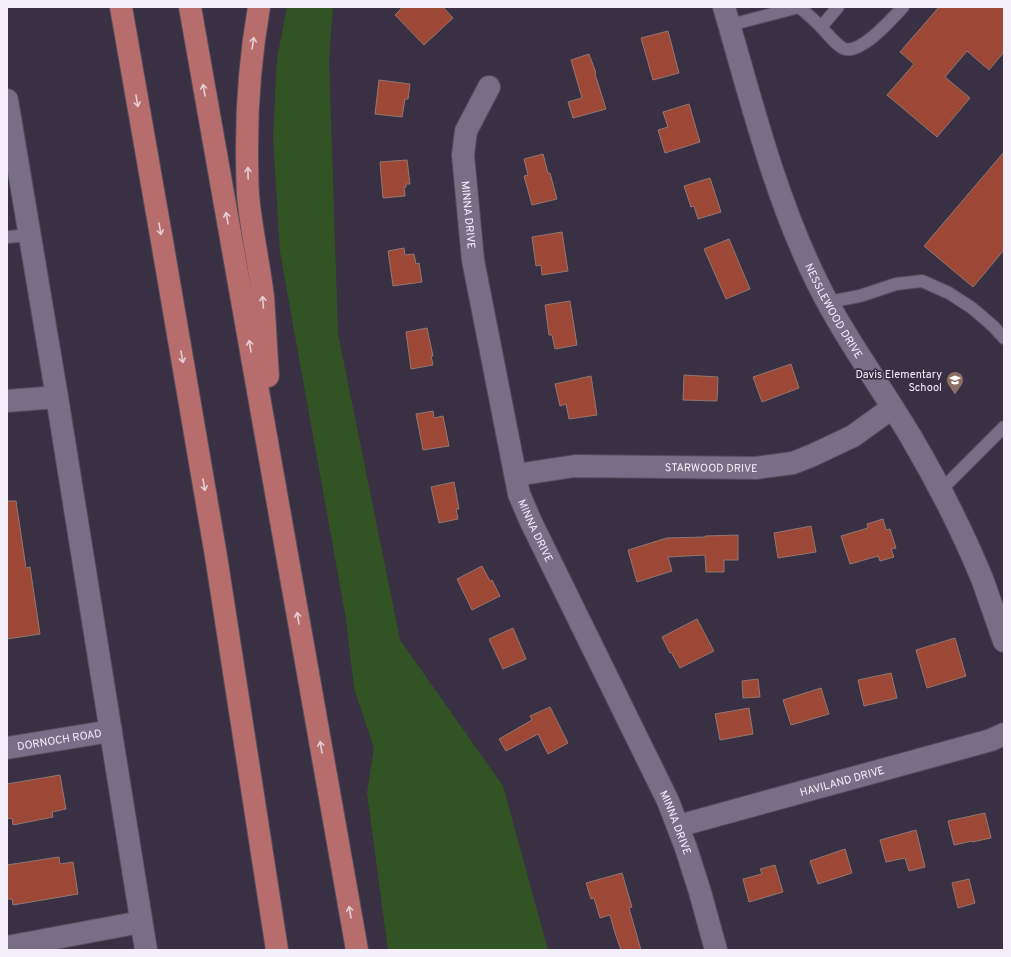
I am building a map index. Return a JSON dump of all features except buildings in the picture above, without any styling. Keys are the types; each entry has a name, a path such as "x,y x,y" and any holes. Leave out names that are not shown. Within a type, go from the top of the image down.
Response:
{"highway":[{"path":"113,7 132,70"},
{"path":"121,7 216,556 277,950"},
{"path":"190,7 356,950"},
{"path":"259,7 249,81 247,124 248,194 263,297 274,481"}],"street":[{"name":"NESSLEWOOD DRIVE","path":"727,16 773,173 800,245 828,302 859,355 911,437 940,490 968,546 983,581 1004,640"},
{"name":"MINNA DRIVE","path":"489,87 466,131 463,155 473,260 519,494 531,522 668,801 686,848 716,950"},
{"path":"7,100 57,397 146,950"},
{"path":"7,401 57,397"},
{"name":"STARWOOD DRIVE","path":"516,475 575,466 756,468 793,463 813,456 853,436 892,408"},
{"name":"DORNOCH ROAD","path":"7,748 111,731"},
{"name":"HAVILAND DRIVE","path":"678,826 990,740 1004,734"},
{"path":"7,947 141,922"}],"lane":[{"path":"727,16 799,7 838,45 845,49 857,48 872,38 889,23 903,7"},
{"path":"821,27 838,7"},
{"path":"7,237 30,235"},
{"path":"828,302 860,296 896,284 922,281 949,293 972,308 993,326 1004,338"},
{"path":"940,490 1004,427"}],"green space":[{"path":"287,7 333,7 329,59 338,334 400,640 503,786 548,950 388,950 367,793 374,748 354,688 346,619 280,252 273,137 277,59"}],"place":[{"name":"Davis Elementary School","path":"955,395"}]}
